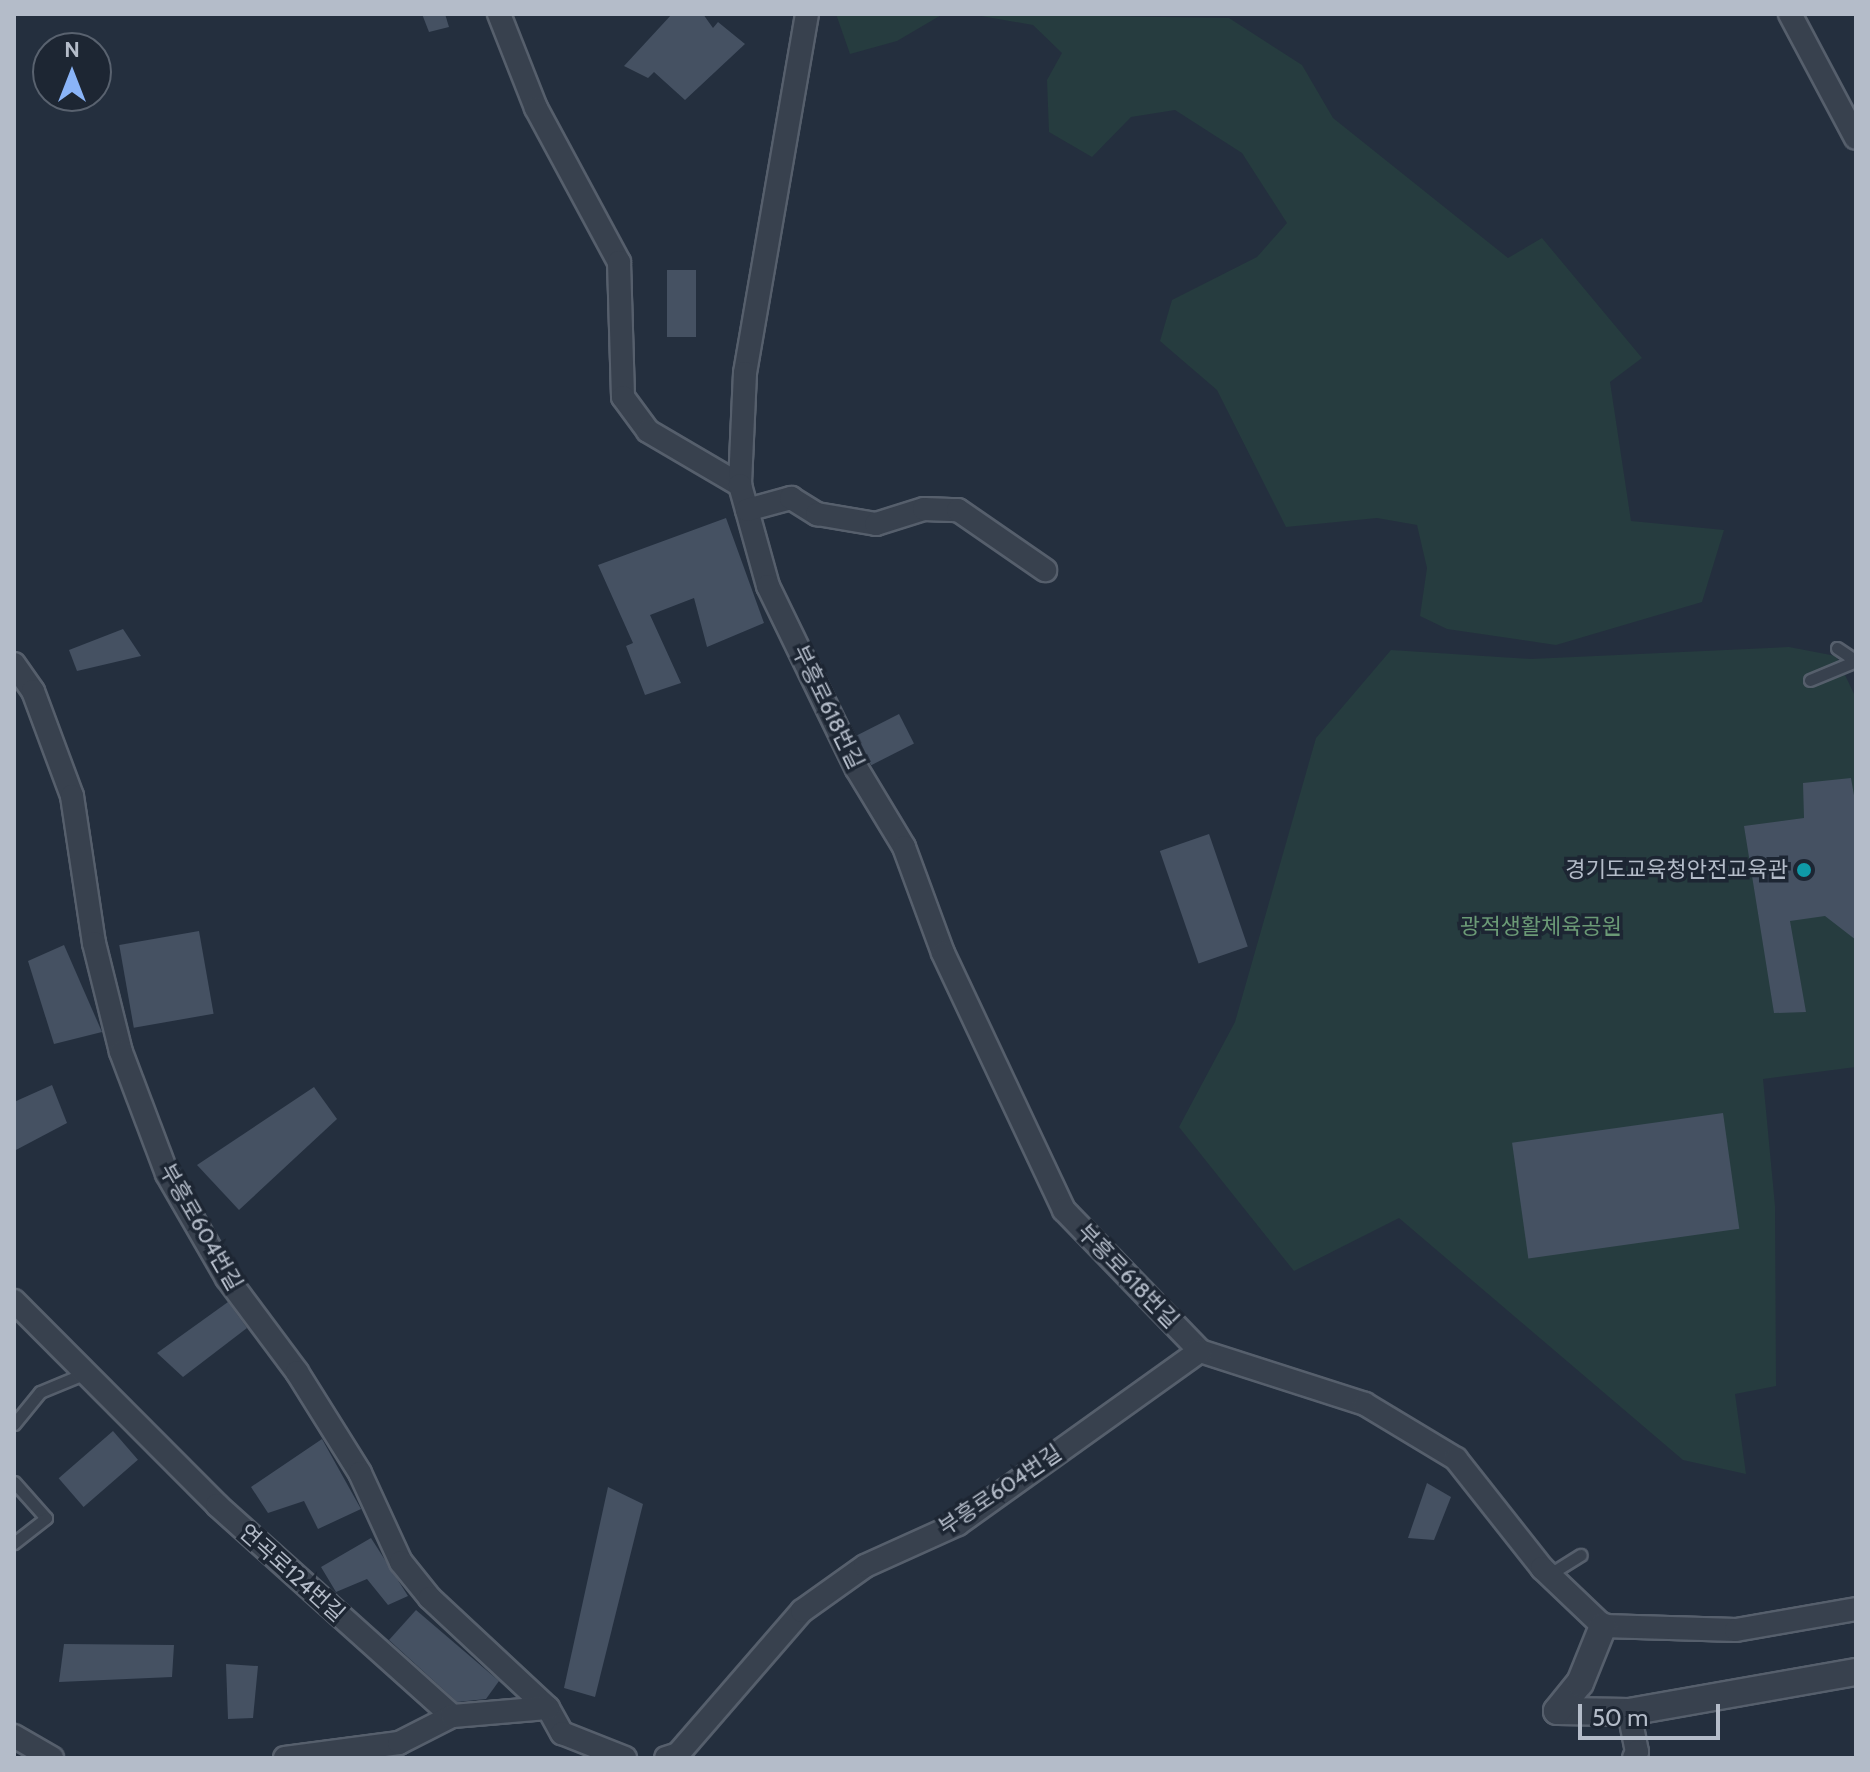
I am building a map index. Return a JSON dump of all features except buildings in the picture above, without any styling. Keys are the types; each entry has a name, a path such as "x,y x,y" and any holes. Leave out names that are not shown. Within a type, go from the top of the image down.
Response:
{"street":[{"path":"499,14 536,108 595,208 619,262 623,397 648,431 740,485"},
{"name":"부흥로618번길","path":"807,14 745,373 740,485 768,586 857,769 904,847 943,953 1064,1210 1200,1351 1365,1404 1442,1441 1550,1574 1603,1626"},
{"path":"1790,14 1856,138"},
{"path":"747,510 791,498 817,514 876,524 924,509 958,510 1045,570"},
{"name":"부흥로604번길","path":"14,664 33,691 72,796 94,943 121,1052 167,1174 227,1278 297,1372 360,1473 401,1562 430,1598 548,1708 562,1733 625,1758"},
{"name":"연곡로124번길","path":"14,1301 217,1505 452,1716"},
{"name":"부흥로604번길","path":"666,1758 678,1754 802,1611 865,1566 958,1524 1200,1351"},
{"path":"1853,1672 1629,1712 1557,1711 1580,1683 1603,1626 1736,1630 1856,1609"},
{"path":"285,1758 399,1743 452,1716 548,1708"},
{"path":"1629,1712 1637,1752 1634,1758"},
{"path":"14,1736 52,1758"}],"lane":[{"path":"1837,648 1856,661"},
{"path":"1810,680 1856,661"},
{"path":"14,1424 40,1392 86,1373"},
{"path":"14,1482 46,1518 14,1543"},
{"path":"1550,1574 1580,1555"}],"green space":[{"path":"836,14 943,14 897,41 850,54"},
{"path":"970,14 1229,18 1302,65 1333,118 1508,258 1542,238 1642,358 1610,382 1631,521 1724,530 1702,602 1556,645 1447,629 1420,616 1427,568 1417,525 1377,518 1286,527 1217,390 1160,341 1172,300 1257,257 1287,223 1242,153 1175,110 1131,117 1092,157 1049,132 1047,80 1062,53 1033,25"},
{"name":"광적생활체육공원","path":"1789,647 1836,656 1856,698 1856,1067 1763,1079 1775,1206 1776,1386 1735,1394 1746,1474 1683,1460 1399,1218 1294,1271 1179,1127 1235,1022 1316,738 1391,650 1531,659"}],"place":[{"name":"경기도교육청안전교육관","path":"1804,870"}]}
